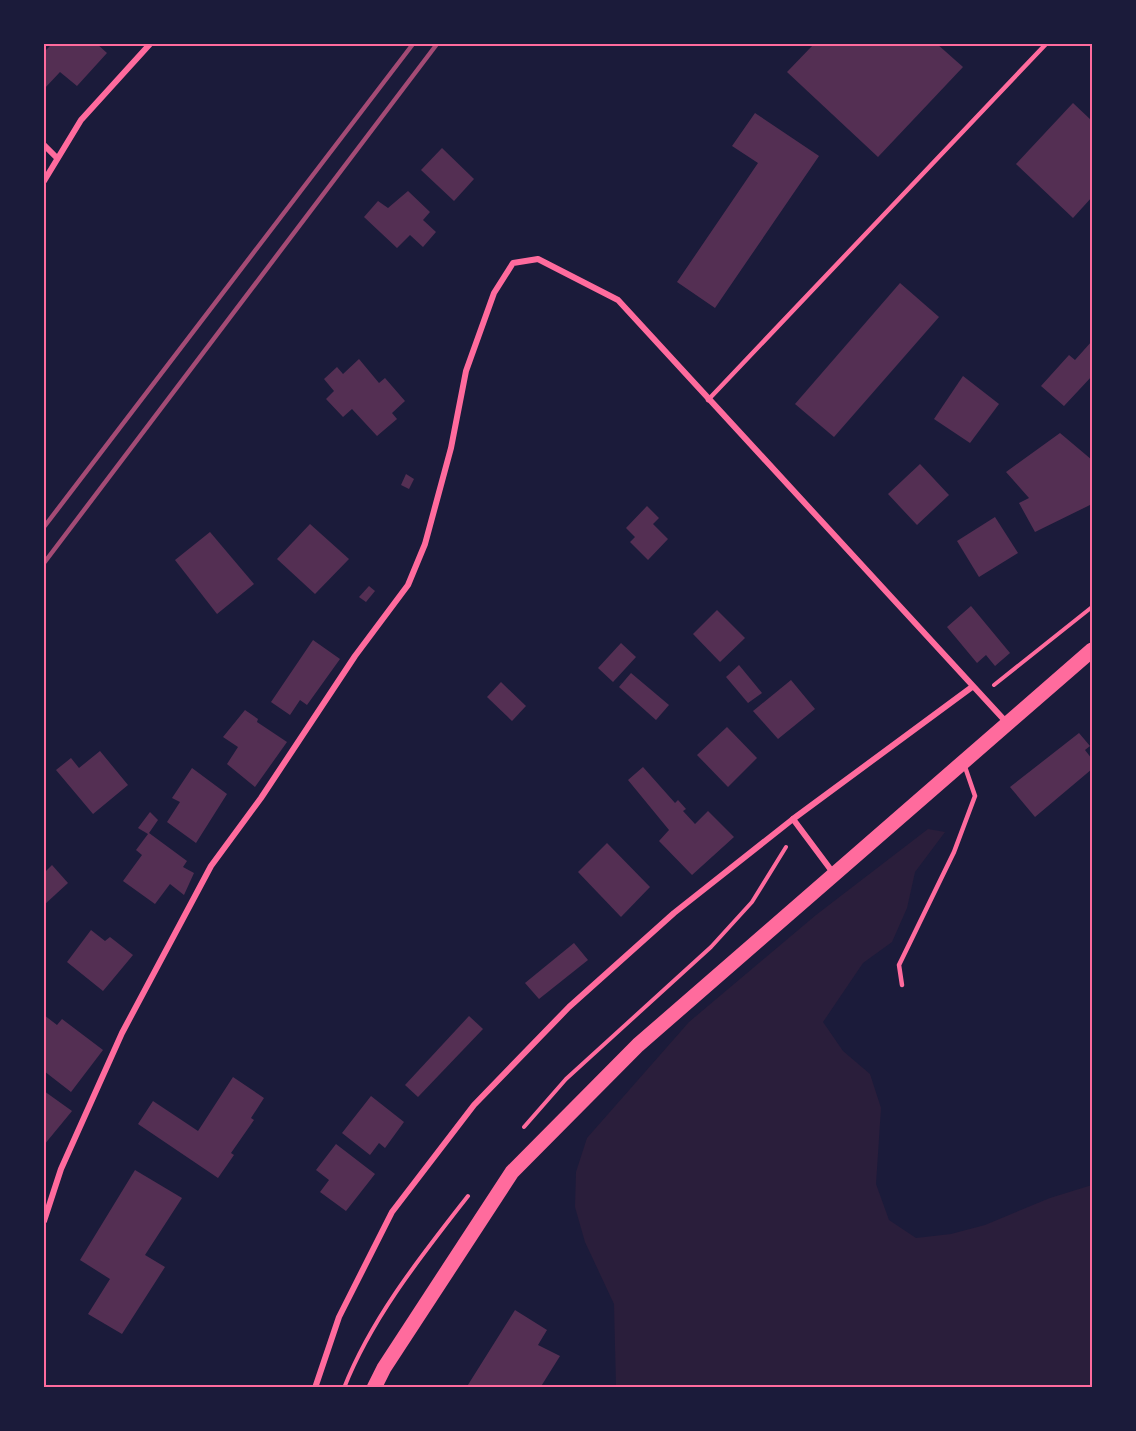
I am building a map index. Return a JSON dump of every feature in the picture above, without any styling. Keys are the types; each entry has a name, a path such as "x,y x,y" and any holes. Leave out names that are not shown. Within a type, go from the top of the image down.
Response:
{"main road":[{"path":"374,1388 384,1368 512,1172 638,1045 1092,650"}],"street":[{"path":"44,181 81,120 150,44"},
{"path":"44,145 57,158"},
{"path":"44,1221 61,1169 122,1033 211,866 261,798 355,656 408,585 425,544 448,459 466,371 494,293 513,262 538,259 618,300 972,687 1009,724"},
{"path":"315,1388 339,1317 392,1212 474,1105 569,1007 674,913 793,819 972,687"},
{"path":"793,819 834,874"}],"lane":[{"path":"708,400 1046,44"},
{"path":"902,985 899,965 954,852 975,796 963,762"}],"shaded area":[{"path":"928,829 945,832 915,872 907,908 892,942 863,963 823,1022 843,1051 870,1074 881,1108 876,1184 889,1220 916,1238 951,1234 985,1225 1050,1198 1092,1185 1092,1387 616,1387 614,1304 585,1242 575,1207 576,1172 587,1138 689,1022 816,915"}],"building":[{"path":"52,44 97,44 107,53 77,86 60,72 44,89 44,52"},
{"path":"814,44 937,44 963,67 878,157 787,72"},
{"path":"1073,103 1092,121 1092,197 1073,218 1016,164"},
{"path":"755,113 819,156 715,308 677,282 758,163 732,146"},
{"path":"442,148 474,179 454,201 421,170"},
{"path":"408,191 430,212 423,220 436,232 423,247 410,235 397,248 364,217 378,201 388,208"},
{"path":"900,283 939,317 834,437 795,404"},
{"path":"1092,341 1092,376 1064,406 1041,386 1069,355 1075,360"},
{"path":"359,359 379,383 385,378 405,401 392,413 397,419 377,436 352,409 343,417 326,399 334,391 324,379 337,367 343,374"},
{"path":"963,376 999,404 970,443 934,419"},
{"path":"1060,433 1092,460 1092,504 1035,532 1019,503 1029,498 1006,472"},
{"path":"920,464 949,495 917,525 888,494"},
{"path":"406,474 414,479 409,489 401,485"},
{"path":"647,506 659,518 653,524 668,539 648,560 630,542 635,537 626,528"},
{"path":"995,517 1018,553 979,577 957,541"},
{"path":"310,524 349,559 315,594 277,559"},
{"path":"210,532 254,584 217,614 175,560"},
{"path":"369,586 375,591 366,602 359,597"},
{"path":"971,606 1010,653 995,666 986,655 977,663 947,627"},
{"path":"717,610 745,638 720,662 693,634"},
{"path":"313,640 340,659 307,705 300,700 290,715 271,702"},
{"path":"621,643 636,657 613,682 598,668"},
{"path":"739,665 762,693 748,703 726,677"},
{"path":"631,673 669,705 656,720 619,687"},
{"path":"791,680 815,709 778,739 753,711"},
{"path":"501,682 526,706 512,721 487,697"},
{"path":"245,710 258,719 257,722 287,742 255,787 227,764 238,747 223,737"},
{"path":"727,727 757,758 728,787 697,755"},
{"path":"1079,733 1090,746 1085,750 1092,759 1092,769 1035,817 1010,787"},
{"path":"100,751 128,785 93,814 56,770 71,758 79,768"},
{"path":"643,767 675,803 678,800 686,809 683,811 695,824 708,811 734,837 692,875 659,841 669,830 628,780"},
{"path":"192,768 227,794 196,843 167,822 180,802 172,798"},
{"path":"150,812 158,820 149,833 187,861 183,867 194,873 184,895 170,884 155,904 123,881 142,855 136,850 148,834 138,828"},
{"path":"607,843 650,887 621,917 578,872"},
{"path":"52,865 68,883 44,905 44,873"},
{"path":"91,930 105,941 110,937 133,955 103,991 67,962"},
{"path":"574,943 588,960 539,999 525,983"},
{"path":"44,1015 57,1025 62,1019 103,1050 71,1092 44,1071"},
{"path":"469,1016 483,1029 418,1097 405,1085"},
{"path":"233,1077 264,1098 251,1118 254,1120 231,1153 234,1155 218,1178 138,1124 153,1101 198,1131"},
{"path":"44,1091 72,1111 44,1145"},
{"path":"371,1096 404,1122 385,1148 379,1143 370,1155 342,1133"},
{"path":"336,1144 375,1174 346,1211 320,1192 329,1180 316,1170"},
{"path":"135,1170 182,1198 145,1255 165,1267 122,1334 88,1314 110,1279 80,1260"},
{"path":"515,1310 547,1330 538,1345 560,1356 540,1388 466,1388"}],"railway":[{"path":"44,527 413,44"},
{"path":"44,563 437,44"}]}
